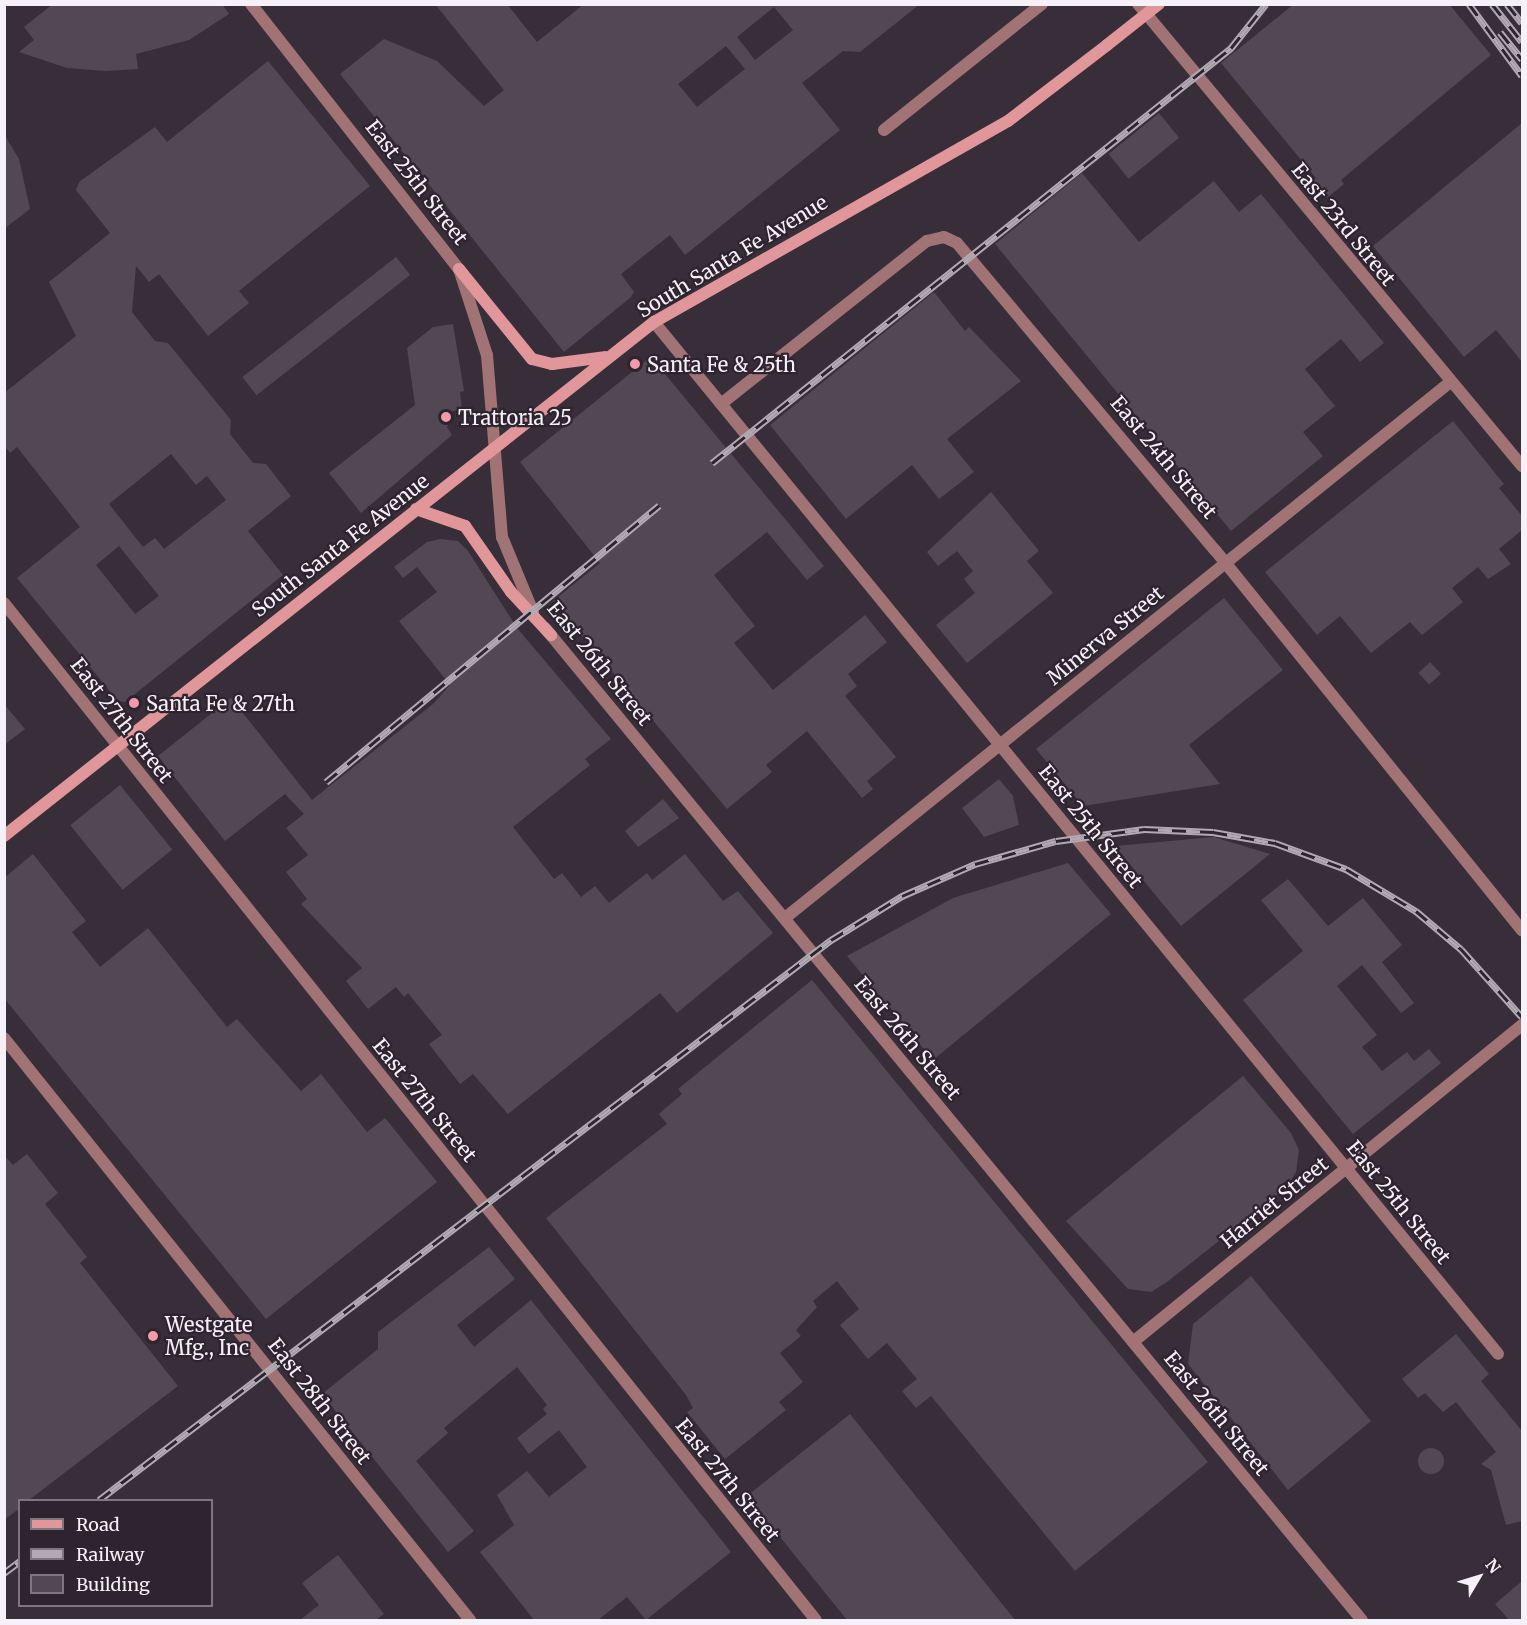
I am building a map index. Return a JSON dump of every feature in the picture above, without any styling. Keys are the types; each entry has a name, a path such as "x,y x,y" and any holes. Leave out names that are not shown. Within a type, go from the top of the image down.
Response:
{"main road":[{"name":"South Santa Fe Avenue","path":"4,836 606,357 654,322 1008,121 1160,4"},
{"path":"459,269 532,359 552,364 606,357"},
{"path":"416,509 465,526 511,592 551,635"}],"street":[{"name":"East 25th Street","path":"251,4 459,269 488,355 494,447"},
{"path":"884,130 1042,4"},
{"name":"East 23rd Street","path":"1138,4 1449,383 1522,466"},
{"name":"East 24th Street","path":"721,404 927,241 944,237 972,256 1226,563 1522,930"},
{"name":"East 25th Street","path":"654,322 1498,1354"},
{"name":"Minerva Street","path":"785,918 1449,383"},
{"name":"East 26th Street","path":"494,447 502,537 531,610 1362,1620"},
{"name":"East 27th Street","path":"4,603 816,1620"},
{"name":"Harriet Street","path":"1133,1342 1522,1025"},
{"name":"East 28th Street","path":"4,1038 470,1620"}],"building":[{"path":"53,4 222,4 229,14 189,40 136,54 138,69 106,71 67,68 19,52 34,40 24,27"},
{"path":"435,4 507,4 537,42 584,4 920,4 860,52 843,51 802,83 840,130 685,255 670,235 621,274 634,292 631,297 564,352 340,74 384,39 437,61 484,106 504,90","holes":["774,7 793,30 755,60 737,37","726,46 745,69 697,107 678,84"]},
{"path":"1294,4 1449,4 1491,55 1341,180 1344,184 1327,198 1313,181 1316,178 1221,63"},
{"path":"268,61 370,186 239,291 249,303 208,336 159,274 149,282 136,266 132,312 155,341 168,343 231,420 230,434 253,463 266,464 291,496 248,531 283,575 125,702 118,701 17,578 80,527 17,447 10,453 4,446 4,393 76,336 49,282 110,233 76,190 79,182 155,127 167,142","holes":["171,454 196,485 207,476 226,500 164,549 155,538 143,547 109,504","119,546 159,596 135,614 96,565"]},
{"path":"1159,113 1179,138 1129,179 1108,154"},
{"path":"1522,123 1522,362 1496,330 1464,357 1373,246"},
{"path":"4,134 19,159 30,209 4,229"},
{"path":"1082,173 1139,242 1214,181 1239,212 1261,194 1384,343 1360,362 1341,339 1305,369 1335,406 1303,432 1323,456 1231,531 995,244"},
{"path":"396,257 410,275 256,395 242,377"},
{"path":"934,292 965,331 969,327 1021,381 947,439 974,472 939,499 912,465 846,519 770,425"},
{"path":"453,324 464,391 460,392 462,409 453,411 447,427 452,435 361,513 329,473 415,405 407,348 433,327"},
{"path":"647,360 655,362 824,566 807,580 767,532 714,575 755,626 734,643 773,690 865,615 887,642 848,674 857,686 845,696 896,757 867,781 873,789 862,798 807,731 766,765 772,772 727,809 553,601 600,563 520,462"},
{"path":"1453,421 1504,484 1499,488 1522,516 1522,530 1499,549 1511,564 1488,579 1478,567 1452,588 1463,602 1422,635 1410,622 1371,653 1340,616 1317,635 1265,572"},
{"path":"991,492 1039,551 1027,561 1053,593 967,663 936,625 975,593 964,579 973,571 957,551 938,566 927,552"},
{"path":"440,539 458,541 468,551 517,628 611,739 585,759 590,765 513,827 554,879 562,873 581,897 595,886 609,903 647,873 652,880 685,854 723,901 738,891 773,933 677,1013 660,993 508,1114 473,1074 460,1084 429,1044 442,1035 408,993 404,997 396,987 368,1009 346,981 362,968 301,904 307,899 286,872 308,855 286,828 304,814 285,794 225,841 158,756 231,698 312,800 433,704 450,685 399,621 437,592 417,567 403,578 394,567 427,542"},
{"path":"1224,598 1283,670 1189,745 1220,784 1083,806 1036,749"},
{"path":"1430,662 1441,674 1429,685 1418,673"},
{"path":"4,704 25,729 4,745"},
{"path":"999,779 1013,796 1019,825 984,837 962,808"},
{"path":"120,785 172,850 122,890 70,825"},
{"path":"663,799 679,818 638,847 625,831"},
{"path":"1214,837 1270,854 1181,926 1115,846"},
{"path":"33,854 86,921 72,932 100,967 148,928 227,1027 237,1019 301,1091 321,1074 367,1132 385,1118 437,1182 266,1319 4,998 4,878"},
{"path":"1068,863 1111,914 933,1060 847,956 953,898"},
{"path":"1288,879 1328,926 1363,898 1402,945 1382,962 1414,1003 1401,1013 1362,965 1337,986 1377,1035 1362,1047 1382,1071 1407,1052 1414,1061 1429,1049 1441,1063 1353,1134 1243,1000 1303,951 1261,900"},
{"path":"812,980 1208,1462 1075,1571 931,1396 916,1408 902,1391 917,1379 887,1343 868,1359 840,1325 859,1309 837,1281 813,1301 817,1307 796,1330 801,1336 780,1353 803,1382 779,1402 786,1410 725,1459 687,1412 693,1408 686,1395 546,1218 667,1124 659,1114 682,1094 678,1089"},
{"path":"1243,1076 1291,1133 1299,1150 1296,1172 1286,1188 1167,1282 1151,1292 1128,1289 1066,1221"},
{"path":"27,1154 58,1193 45,1204 87,1257 80,1263 178,1386 30,1499 18,1499 18,1510 4,1520 4,1155 13,1165"},
{"path":"489,1247 515,1279 457,1325 474,1347 531,1300 731,1552 646,1620 627,1597 598,1620 534,1620 480,1552 514,1525 497,1495 527,1471 549,1497 587,1467 559,1430 529,1454 517,1438 547,1414 543,1409 547,1405 517,1367 444,1428 448,1433 416,1461 474,1531 448,1552 322,1394 378,1349 378,1332"},
{"path":"1251,1276 1371,1421 1288,1490 1188,1364 1193,1324"},
{"path":"1456,1334 1489,1374 1481,1381 1522,1431 1522,1521 1506,1525 1491,1470 1481,1464 1496,1452 1456,1402 1443,1412 1425,1393 1418,1398 1402,1379"},
{"path":"850,1414 1015,1620 847,1620 747,1496"},
{"path":"1431,1448 1441,1451 1444,1461 1441,1471 1431,1474 1421,1471 1418,1461 1421,1451"},
{"path":"338,1555 384,1614 376,1620 300,1620 319,1605 302,1583"},
{"path":"1522,1581 1522,1620 1509,1620 1495,1604"}],"railway":[{"path":"712,463 1231,48 1266,4"},
{"path":"1469,4 1522,76"},
{"path":"1492,4 1522,42"},
{"path":"1507,4 1522,23"},
{"path":"1500,32 1522,59"},
{"path":"326,782 659,506"},
{"path":"100,1499 831,940 902,896 975,864 1056,841 1144,829 1213,832 1275,843 1346,869 1416,911 1461,949 1522,1017"},
{"path":"4,1573 18,1562"}],"place":[{"name":"Santa Fe & 25th","path":"635,364"},
{"name":"Trattoria 25","path":"446,417"},
{"name":"Santa Fe & 27th","path":"134,703"},
{"name":"Westgate Mfg., Inc","path":"153,1336"}]}
